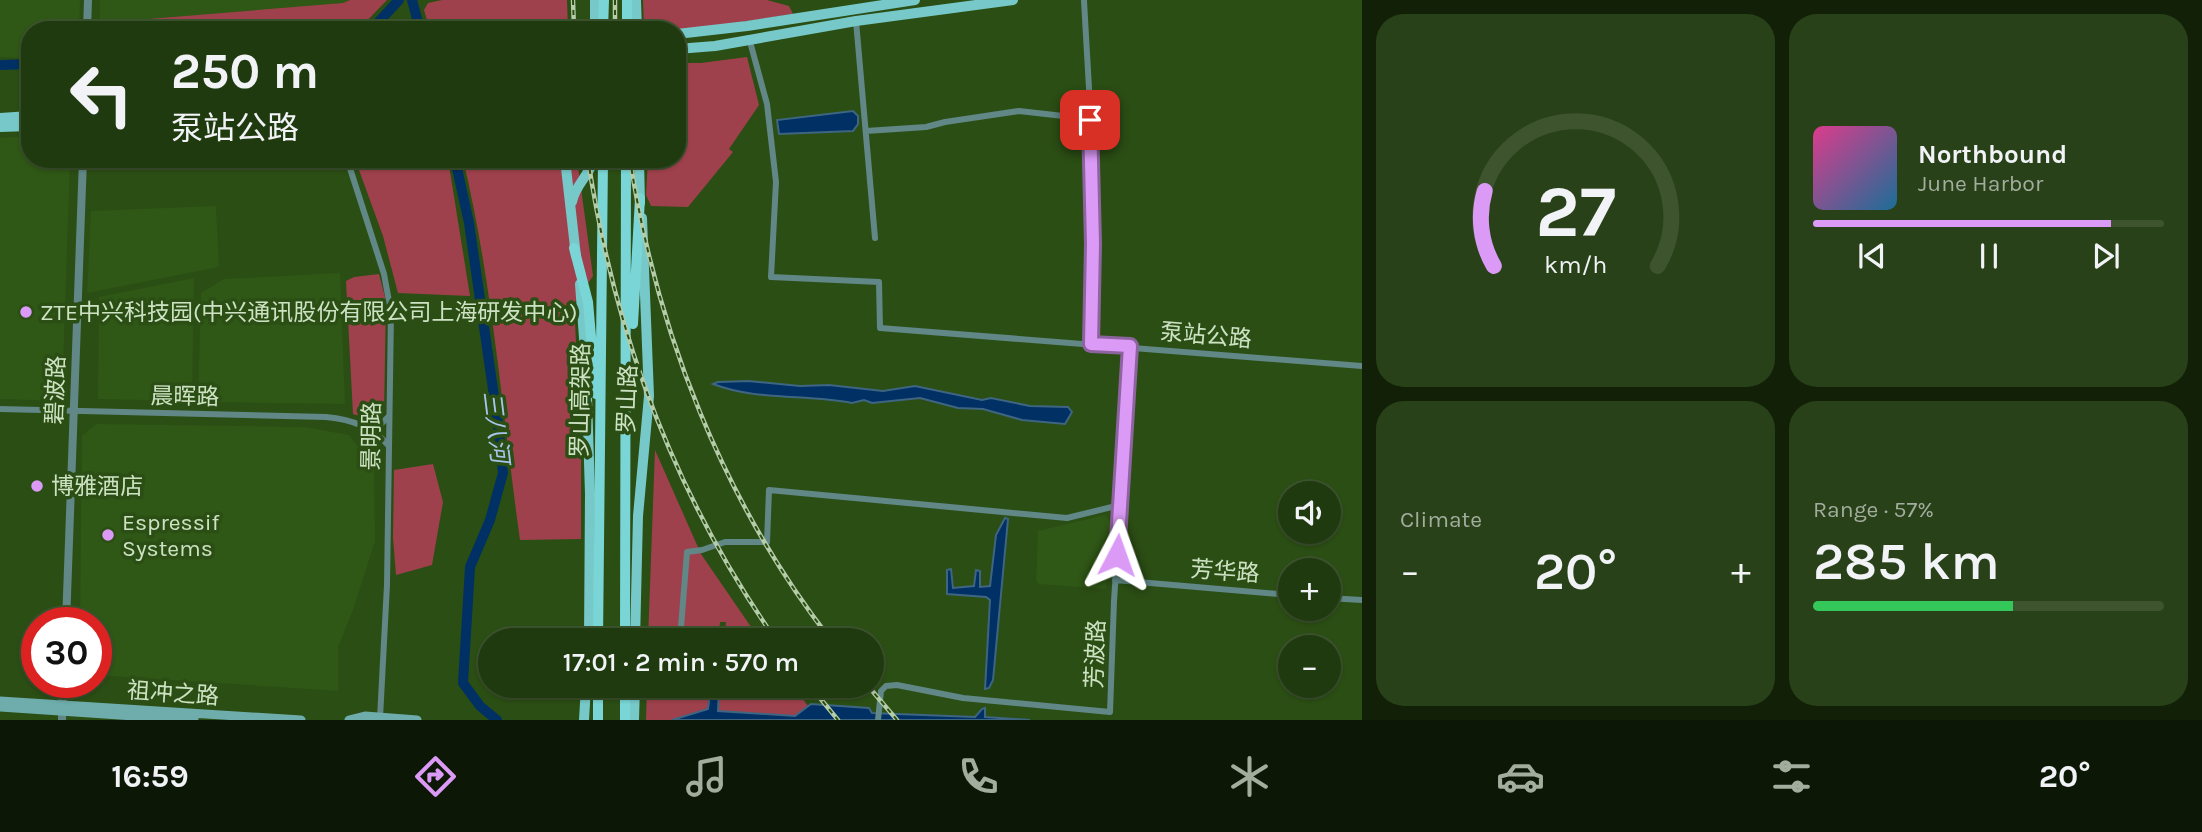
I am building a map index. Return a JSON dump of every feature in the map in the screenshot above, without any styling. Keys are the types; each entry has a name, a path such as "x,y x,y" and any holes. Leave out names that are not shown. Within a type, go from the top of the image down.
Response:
{"highway":[{"path":"603,21 604,0"},
{"path":"627,0 627,21"},
{"name":"罗山高架路","path":"598,628 603,168"},
{"name":"罗山高架路","path":"625,628 626,168"},
{"path":"627,442 640,198"},
{"path":"574,248 591,323 600,441"},
{"path":"597,720 598,698"},
{"path":"625,698 625,720"}],"main road":[{"path":"595,0 595,21"},
{"path":"636,0 637,21"},
{"path":"686,33 915,0"},
{"path":"686,48 1013,0"},
{"path":"0,118 21,117"},
{"path":"0,127 21,126"},
{"name":"罗山路","path":"566,168 581,292 586,365 589,628"},
{"name":"罗山路","path":"571,206 577,186 590,168"},
{"name":"罗山路","path":"635,628 638,528 649,396 639,168"},
{"path":"583,718 585,698"},
{"path":"634,720 635,698"},
{"name":"祖冲之路","path":"0,701 62,712 301,720"},
{"name":"祖冲之路","path":"0,707 194,720"},
{"path":"349,720 365,716 417,720"}],"street":[{"path":"85,21 86,0"},
{"path":"1083,0 1093,244 1091,344"},
{"path":"856,22 875,237"},
{"name":"泵站公路","path":"749,38 767,104 776,182 771,277 879,282 880,328 1362,366"},
{"path":"866,131 926,127 1019,111 1090,120"},
{"name":"碧波路","path":"66,607 80,168"},
{"name":"景明路","path":"350,168 390,298 386,597 380,719"},
{"name":"芳波路","path":"878,716 881,691 886,686 893,685 921,688 963,698 1110,712 1115,580 1130,346"},
{"name":"晨晖路","path":"0,409 326,417 350,421 367,428 379,435 388,445"},
{"path":"367,428 379,426 389,416"},
{"path":"681,628 687,552 725,542 767,542 769,490 1067,518 1120,505"},
{"name":"芳华路","path":"1115,580 1278,594"},
{"path":"1341,599 1362,600"}],"shaded area":[{"path":"0,0 80,0 79,21 21,21 21,58 0,57"},
{"path":"100,0 350,0 276,10 100,21"},
{"path":"350,0 387,0 367,21 124,21 343,3"},
{"path":"442,0 567,0 568,21 427,21 424,10 428,3"},
{"path":"643,0 767,0 789,6 793,14 686,31 686,21 644,21"},
{"path":"747,57 759,105 729,149 733,152 688,207 651,206 646,195 648,168 686,168 686,63"},
{"path":"21,137 21,168 70,168 62,401 0,399 0,138"},
{"path":"358,168 449,168 470,296 398,293 383,236"},
{"path":"465,168 578,168 593,276 574,303 581,442 581,539 520,540 489,301"},
{"path":"216,206 219,267 87,293 91,211"},
{"path":"340,273 345,404 198,402 201,293 224,279"},
{"path":"379,274 386,301 384,414 377,421 353,414 346,281 354,277"},
{"path":"194,278 192,401 98,399 99,297"},
{"path":"96,424 305,427 349,435 374,467 375,541 338,647 338,691 112,676 112,607 80,607 82,436"},
{"path":"655,450 701,554 752,628 725,628 726,622 720,622 719,628 648,628"},
{"path":"433,464 443,502 432,565 396,575 393,538 394,470"},
{"path":"1105,515 1110,521 1106,589 1039,584 1036,581 1038,531"},
{"path":"647,698 709,698 708,709 672,720 646,720"},
{"path":"718,698 802,698 808,706 795,716 717,711"}],"water":[{"path":"853,111 858,116 858,124 853,131 779,134 777,120"},
{"path":"748,381 883,391 915,386 982,400 991,398 1030,406 1068,407 1072,412 1065,424 1022,420 983,409 958,408 920,398 872,403 864,400 852,403 747,393 713,384"},
{"path":"1005,518 1008,519 993,680 989,688 985,689 990,600 986,597 947,594 947,570 951,569 953,588 974,586 976,570 980,571 980,587 990,586 996,535"},
{"path":"709,698 719,698 718,711 795,716 811,704 869,708 872,713 975,717 985,708 985,717 1030,720 672,720 708,709"}],"waterway":[{"path":"379,21 399,0"},
{"name":"三八河","path":"412,0 418,21"},
{"path":"0,65 21,64"},
{"name":"三八河","path":"457,168 469,223 503,473 490,520 470,567 463,683 480,706 497,720"}],"railway":[{"path":"573,0 574,21"},
{"path":"615,0 615,21"},
{"path":"590,168 614,287 632,350 654,411 708,529 768,628"},
{"path":"632,168 657,287 700,413 727,473 758,531 822,628"},
{"path":"820,698 838,720"},
{"path":"878,698 897,720"}],"place":[{"name":"ZTE中兴科技园(中兴通讯股份有限公司上海研发中心)","path":"26,312"},
{"name":"博雅酒店","path":"37,486"},
{"name":"Espressif Systems","path":"108,535"}],"route":[{"path":"1090,120 1093,189 1091,344 1130,346 1117,555"}]}
